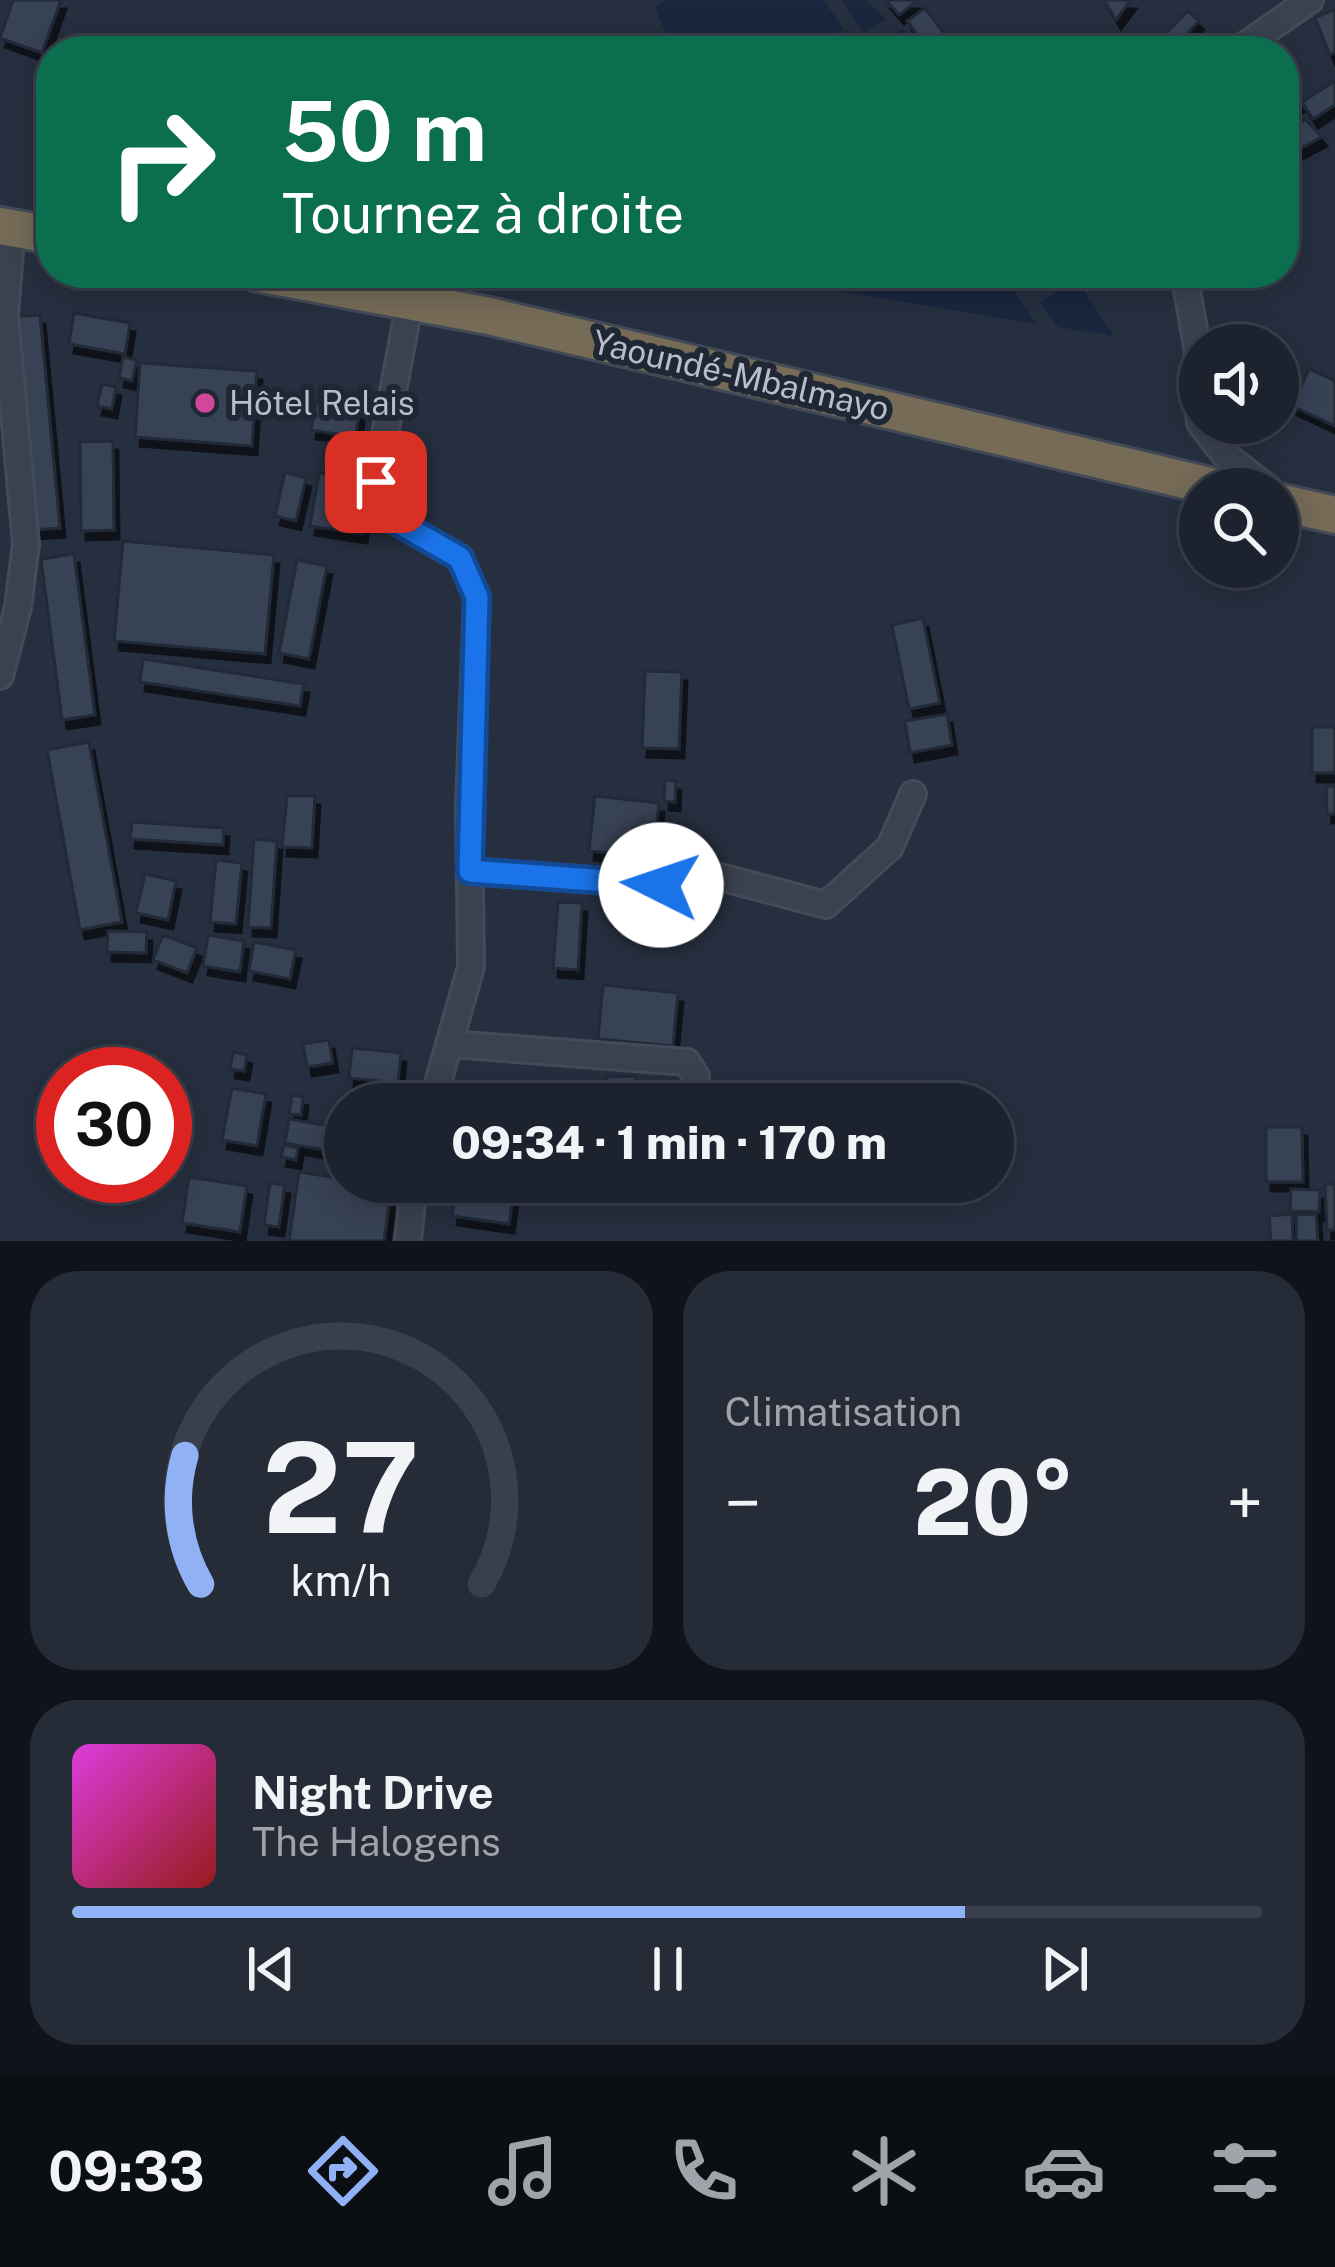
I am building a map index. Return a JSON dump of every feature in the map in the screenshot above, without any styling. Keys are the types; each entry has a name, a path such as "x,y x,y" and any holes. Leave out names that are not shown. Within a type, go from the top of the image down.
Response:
{"highway":[{"path":"6,227 36,232"},
{"name":"Yaoundé-Mbalmayo","path":"339,288 489,316 1179,479"},
{"path":"1299,504 1335,514"}],"street":[{"path":"1259,36 1310,0"},
{"path":"0,676 18,607 26,544 5,315 6,227"},
{"path":"1187,288 1193,324"},
{"path":"410,301 376,482 382,513 460,558 477,597 471,968 438,1083"},
{"path":"1216,444 1242,468"},
{"path":"470,871 661,885 676,874 701,872 826,904 890,847 913,794"},
{"path":"451,1044 687,1062 697,1083"},
{"path":"408,1241 412,1203"}],"water":[{"path":"668,0 824,0 844,30 828,36 667,36 654,6"},
{"path":"842,0 865,0 886,19 864,32"},
{"path":"822,288 1012,288 1037,324"},
{"path":"1064,288 1082,288 1114,336 1058,327 1040,302"}],"building":[{"path":"13,0 61,0 48,36 36,36 36,51 0,38"},
{"path":"886,0 916,0 917,1 899,15"},
{"path":"1104,0 1131,0 1116,20"},
{"path":"925,8 946,36 918,36 907,21"},
{"path":"1335,9 1335,53 1330,55 1315,18"},
{"path":"1188,11 1199,21 1185,36 1163,36"},
{"path":"1335,81 1335,105 1313,119 1302,102"},
{"path":"1305,119 1322,137 1299,149 1299,124"},
{"path":"74,313 130,323 125,354 69,344"},
{"path":"40,315 60,528 33,530 12,317"},
{"path":"123,357 137,360 132,381 119,378"},
{"path":"140,363 257,371 252,446 135,437"},
{"path":"1309,369 1335,381 1335,426 1299,409 1299,391"},
{"path":"102,384 116,387 112,409 97,406"},
{"path":"316,402 360,409 355,437 311,430"},
{"path":"113,441 114,530 81,531 80,442"},
{"path":"326,443 370,449 368,471 322,464"},
{"path":"285,472 306,478 296,521 275,516"},
{"path":"319,473 370,481 362,534 310,526"},
{"path":"123,541 274,555 265,654 114,641"},
{"path":"74,554 95,715 62,720 41,559"},
{"path":"297,560 327,566 309,659 279,653"},
{"path":"923,618 940,703 909,709 892,625"},
{"path":"143,659 304,684 300,706 140,682"},
{"path":"645,671 682,672 679,749 642,748"},
{"path":"947,714 952,745 910,753 905,721"},
{"path":"1312,727 1335,727 1335,773 1312,773"},
{"path":"89,742 122,922 80,930 47,750"},
{"path":"665,780 676,781 675,802 664,801"},
{"path":"1326,786 1335,786 1335,814 1327,814"},
{"path":"287,796 315,796 312,848 282,847"},
{"path":"595,796 659,803 653,858 589,851"},
{"path":"132,822 224,828 223,845 130,839"},
{"path":"254,839 277,841 271,928 248,927"},
{"path":"216,860 242,863 236,924 210,922"},
{"path":"145,874 176,881 168,920 136,913"},
{"path":"558,902 582,903 578,970 553,968"},
{"path":"108,931 147,932 146,953 107,952"},
{"path":"163,935 197,948 187,973 153,960"},
{"path":"208,935 244,941 240,972 203,966"},
{"path":"254,942 296,950 290,979 249,971"},
{"path":"603,985 678,993 673,1046 598,1039"},
{"path":"329,1040 333,1063 307,1067 303,1044"},
{"path":"352,1048 401,1053 398,1083 349,1078"},
{"path":"233,1052 247,1055 244,1071 230,1069"},
{"path":"635,1076 635,1083 606,1083 606,1077"},
{"path":"232,1088 266,1094 257,1146 222,1140"},
{"path":"292,1095 303,1097 301,1115 289,1114"},
{"path":"289,1119 324,1125 324,1150 285,1143"},
{"path":"1266,1127 1302,1127 1303,1182 1266,1182"},
{"path":"284,1145 298,1148 296,1160 281,1157"},
{"path":"299,1172 324,1176 324,1203 390,1203 384,1241 289,1241"},
{"path":"192,1177 247,1186 240,1232 182,1223 185,1203 192,1203"},
{"path":"270,1183 285,1185 279,1227 264,1225"},
{"path":"1325,1184 1335,1184 1335,1230 1327,1230"},
{"path":"1291,1189 1320,1190 1319,1212 1290,1211"},
{"path":"454,1203 512,1203 509,1224 452,1216"},
{"path":"1292,1214 1293,1241 1271,1241 1269,1216"},
{"path":"1316,1214 1318,1241 1297,1241 1296,1215"}],"place":[{"name":"Hôtel Relais","path":"205,403"}],"route":[{"path":"376,482 382,513 460,558 477,597 470,871 661,885"}]}
